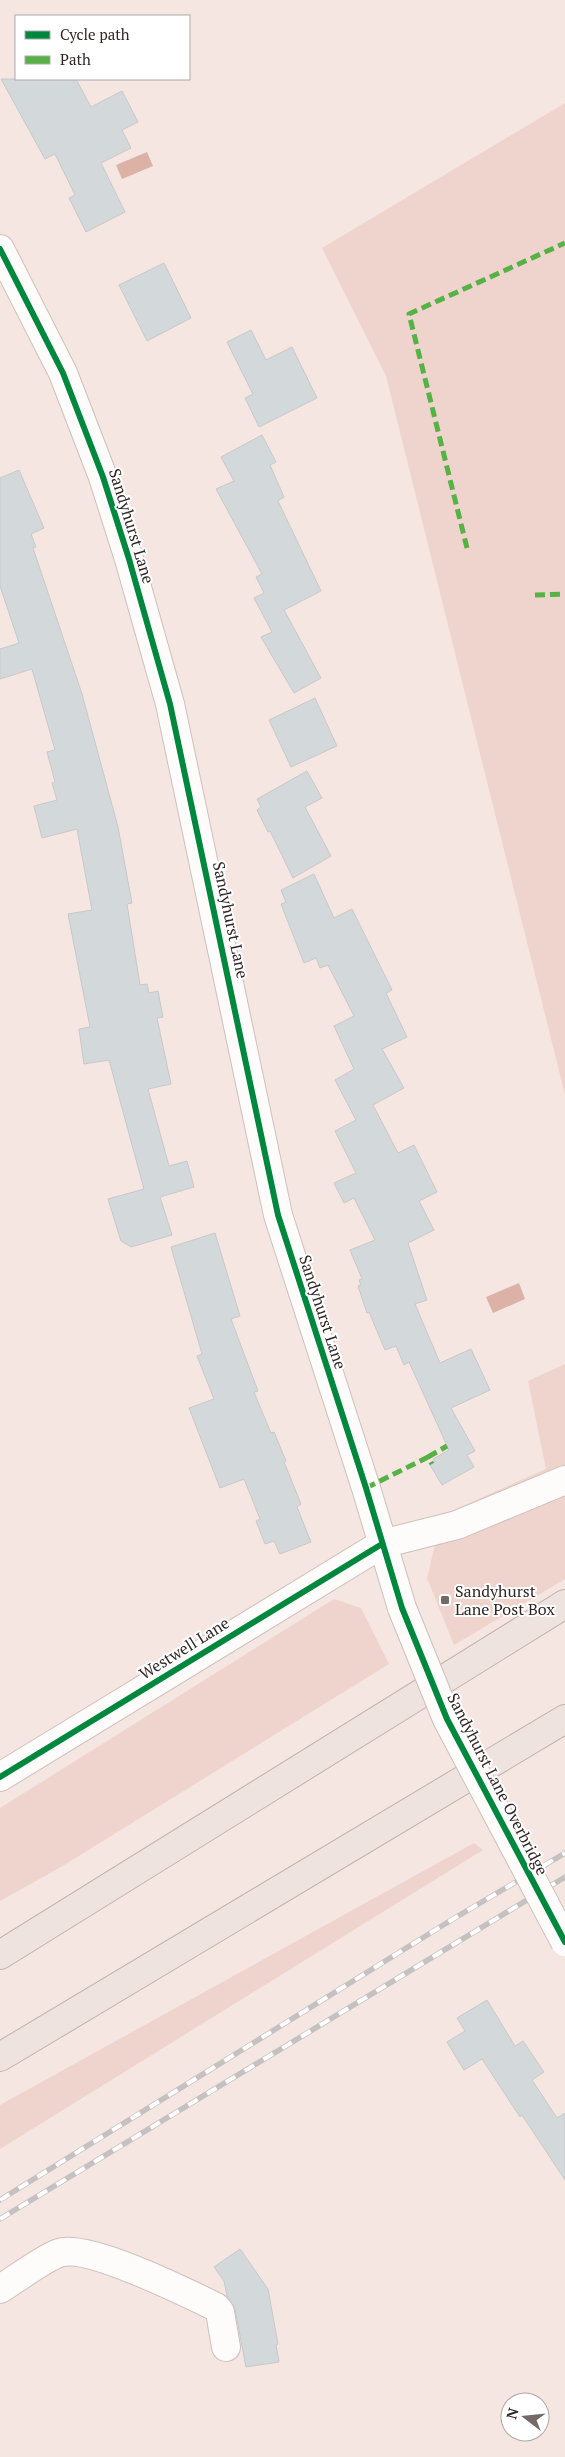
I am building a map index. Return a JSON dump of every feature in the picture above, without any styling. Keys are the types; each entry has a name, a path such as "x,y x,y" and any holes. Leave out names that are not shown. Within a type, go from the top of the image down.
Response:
{"highway":[{"path":"0,1955 565,1604"},
{"path":"0,2057 565,1719"}],"street":[{"name":"Sandyhurst Lane","path":"0,249 63,373 104,477 129,559 170,704 278,1215 366,1488 402,1608"},
{"name":"Westwell Lane","path":"0,1777 382,1544 458,1525 565,1480"},
{"name":"Sandyhurst Lane Overbridge","path":"402,1608 447,1720 565,1942"},
{"path":"0,2289 59,2253 74,2252 120,2265 216,2308 220,2312 226,2348"}],"shaded area":[{"path":"565,103 565,1095 386,376 322,248"},
{"path":"147,152 153,166 122,179 116,165"},
{"path":"519,1283 525,1299 493,1313 486,1297"},
{"path":"565,1364 565,1579 454,1645 427,1578 442,1515 546,1469 528,1381"},
{"path":"334,1599 361,1608 389,1664 61,1867 0,1901 0,1808"},
{"path":"474,1843 483,1850 0,2149 0,2105"}],"building":[{"path":"1,79 77,80 91,107 122,91 138,122 122,130 131,148 101,163 125,212 86,232 69,198 75,195 55,154 45,159"},
{"path":"164,263 191,318 147,341 119,285"},
{"path":"251,330 266,360 292,347 317,398 259,427 245,398 253,394 227,342"},
{"path":"262,435 276,462 270,465 284,497 278,501 321,591 284,610 321,678 294,693 261,637 272,632 254,598 264,593 256,577 262,574 216,489 234,481 221,457"},
{"path":"19,470 44,528 31,534 36,547 33,548 82,694 118,827 132,903 127,904 140,985 147,984 149,993 158,991 163,1017 157,1018 171,1084 148,1089 169,1166 187,1161 194,1187 160,1197 172,1235 131,1247 121,1241 108,1199 144,1189 109,1060 84,1064 79,1029 90,1027 68,914 92,910 77,829 42,838 34,806 57,800 52,783 55,782 47,752 55,750 32,669 0,679 0,649 19,643 0,586 0,478"},
{"path":"315,698 337,746 291,767 269,720"},
{"path":"307,771 322,798 305,807 331,856 293,878 270,831 268,832 257,810 261,807 257,799"},
{"path":"314,874 334,918 352,909 392,990 386,993 407,1037 382,1049 404,1088 373,1105 398,1153 414,1145 437,1192 419,1201 434,1230 408,1243 427,1300 415,1304 440,1363 471,1349 490,1390 451,1408 475,1451 467,1455 474,1467 442,1485 430,1465 435,1462 433,1459 449,1450 409,1362 404,1365 396,1346 385,1350 369,1312 367,1313 358,1286 361,1285 359,1280 362,1279 350,1250 375,1240 354,1198 344,1203 334,1183 356,1173 335,1131 356,1120 335,1080 354,1069 334,1026 354,1016 328,965 320,968 316,958 304,963 281,904 286,902 281,890"},
{"path":"215,1233 240,1316 231,1319 258,1391 254,1392 271,1433 274,1432 286,1461 284,1462 301,1504 297,1507 311,1542 280,1554 274,1541 265,1544 256,1521 260,1519 244,1479 220,1488 189,1408 214,1399 197,1356 202,1354 171,1247"},
{"path":"487,2000 515,2046 523,2041 544,2072 532,2080 557,2118 565,2113 565,2180 482,2059 464,2070 447,2042 465,2031 457,2018"},
{"path":"240,2249 268,2289 278,2344 276,2345 279,2362 246,2367 235,2309 227,2296 224,2281 214,2267"}],"railway":[{"path":"0,2200 453,1919 565,1853"},
{"path":"0,2219 565,1877"}],"marked path":[{"path":"467,548 409,314 565,243"},
{"path":"535,595 565,594"},
{"path":"428,1457 447,1446"},
{"path":"366,1488 428,1457 432,1464"}],"cycle path":[{"path":"0,249 63,373 103,477 129,559 170,704 278,1215 366,1488 402,1608 447,1719 565,1942"},
{"path":"0,1777 382,1544"}],"place":[{"name":"Sandyhurst Lane Post Box","path":"445,1600"}]}
